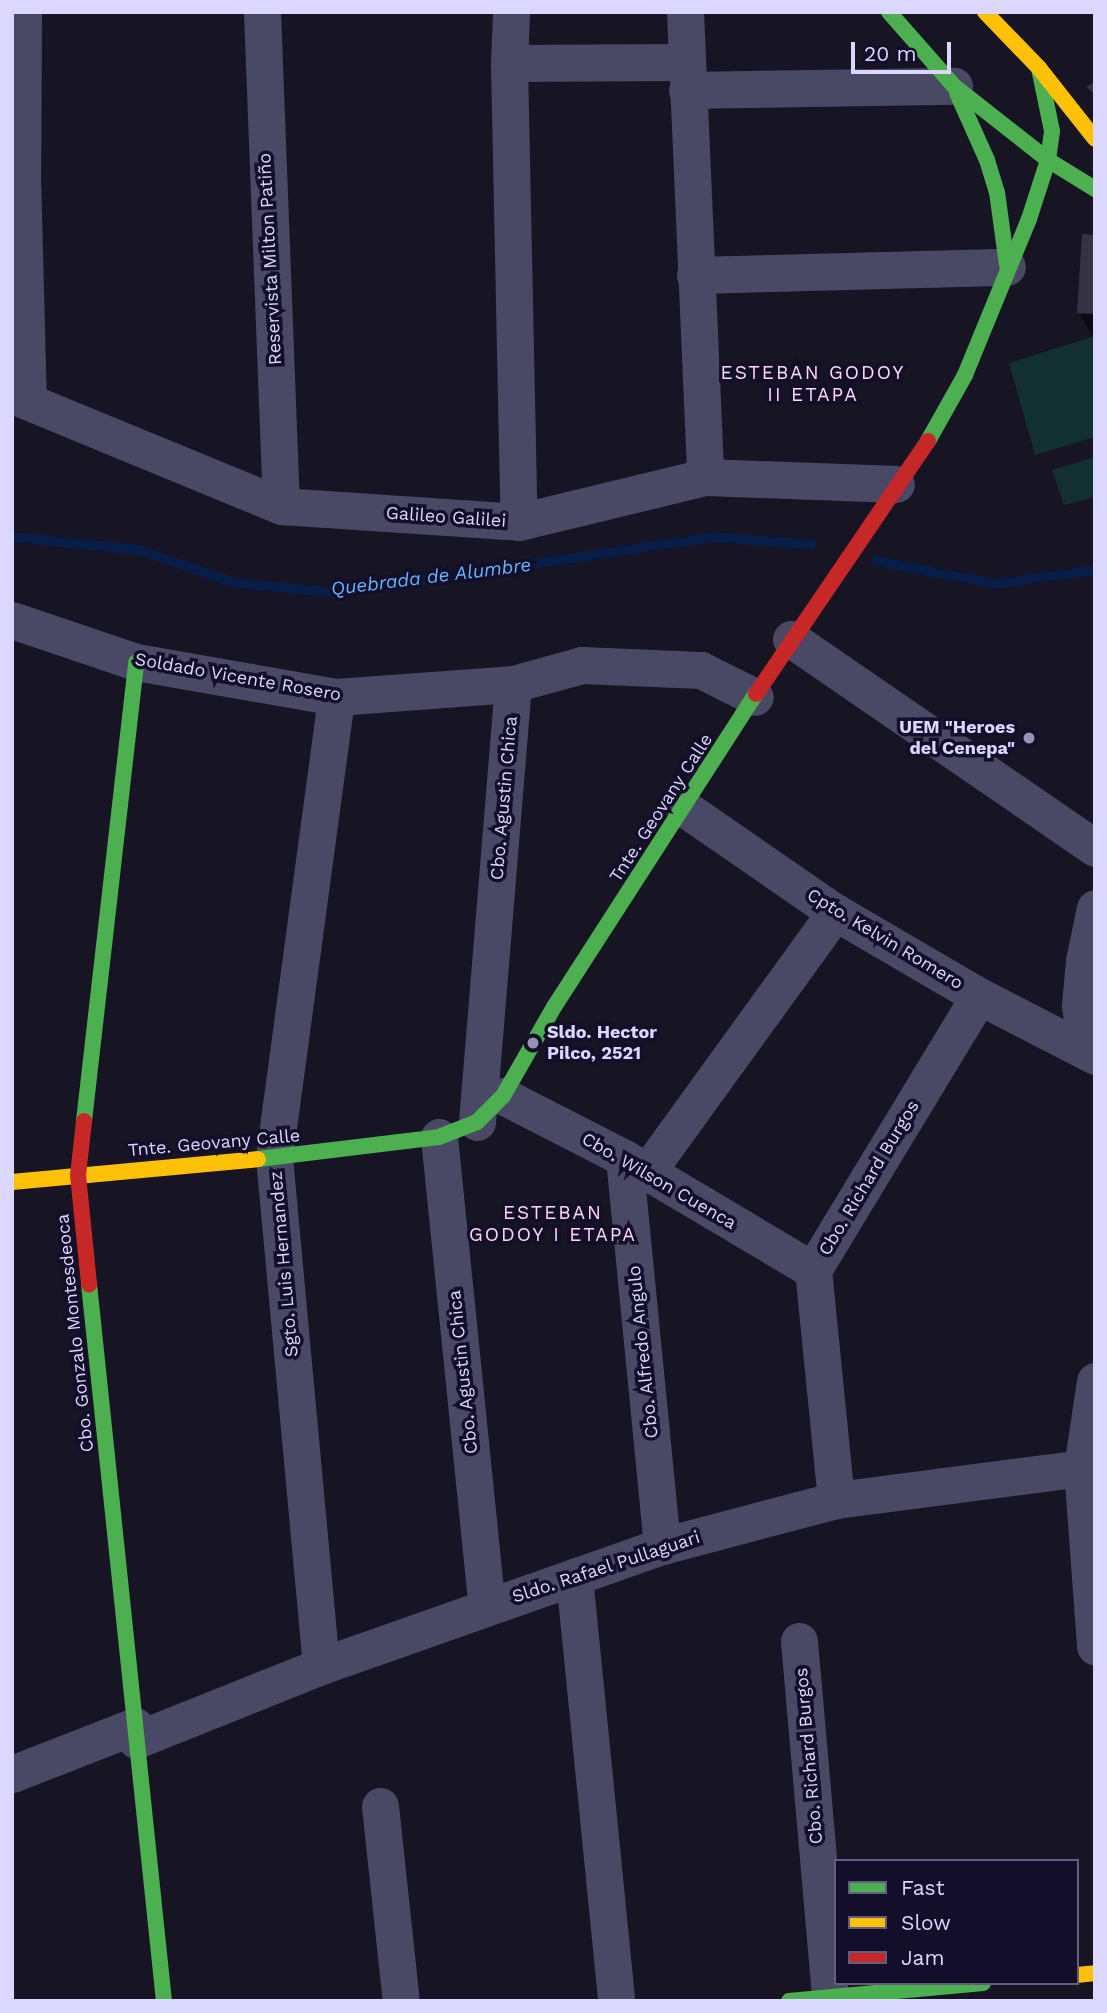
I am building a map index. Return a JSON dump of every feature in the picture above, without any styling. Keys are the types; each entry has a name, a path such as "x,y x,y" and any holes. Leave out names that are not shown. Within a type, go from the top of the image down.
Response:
{"street":[{"path":"20,398 23,12"},
{"name":"Reservista Milton Patiño","path":"262,12 281,506"},
{"path":"511,12 509,64 519,522"},
{"path":"685,12 705,477"},
{"path":"889,12 954,86 1048,160 1095,189"},
{"path":"985,12 1039,68 1095,139"},
{"path":"509,64 686,76 954,86"},
{"path":"695,275 1007,267 1029,219 1048,160 1052,131 1039,68"},
{"name":"Tnte. Geovany Calle","path":"12,1182 274,1157 439,1137 477,1122 503,1096 554,1007 790,639 937,428 965,374 1007,267 997,192 987,160 954,86"},
{"name":"Galileo Galilei","path":"20,398 281,506 519,522 705,477 896,484"},
{"name":"Soldado Vicente Rosero","path":"12,620 135,662 336,697 513,684 582,665 701,670 755,697"},
{"path":"790,639 1095,848"},
{"name":"Cbo. Gonzalo Montesdeoca","path":"135,662 78,1175 164,2001"},
{"name":"Cbo. Agustin Chica","path":"477,1122 513,684"},
{"name":"Sgto. Luis Hernandez","path":"321,1666 274,1157 336,697"},
{"name":"Cpto. Kelvin Romero","path":"684,808 835,912 979,996 1090,1054"},
{"path":"1090,1054 1080,1005 1084,961 1095,908"},
{"path":"636,1165 835,912"},
{"name":"Cbo. Richard Burgos","path":"836,1500 813,1270 979,996"},
{"name":"Cbo. Wilson Cuenca","path":"503,1096 636,1165 813,1270"},
{"name":"Cbo. Agustin Chica","path":"439,1137 487,1608"},
{"name":"Cbo. Alfredo Angulo","path":"636,1165 662,1546"},
{"path":"1095,1381 1088,1468 1095,1647"},
{"name":"Sldo. Rafael Pullaguari","path":"12,1774 136,1733 662,1546 836,1500 1088,1468"},
{"path":"574,1577 617,2001"},
{"name":"Cbo. Richard Burgos","path":"799,1641 830,1997"},
{"path":"380,1806 401,2001"},
{"path":"789,2001 961,1985"}],"green space":[{"path":"1095,336 1095,437 1035,455 1009,363"},
{"path":"1095,457 1095,497 1064,505 1052,470"}],"building":[{"path":"1095,82 1095,94 1086,87"},
{"path":"1082,234 1095,235 1095,314 1077,313"}],"waterway":[{"name":"Quebrada de Alumbre","path":"12,537 139,550 235,583 339,593 715,537 812,545"},
{"name":"Quebrada de Alumbre","path":"876,561 995,584 1095,570"}],"traffic: fast":[{"path":"889,12 954,86 1048,160 1095,189"},
{"path":"928,441 965,375 1029,219 1048,160 1052,131 1039,68"},
{"path":"957,93 987,160 997,192 1007,265"},
{"path":"84,1121 136,662"},
{"path":"258,1159 439,1137 477,1122 503,1096 554,1007 756,694"},
{"path":"89,1284 164,2001"},
{"path":"789,2001 961,1985"}],"traffic: slow":[{"path":"985,12 1039,68 1095,139"},
{"path":"12,1182 258,1159"},
{"path":"1079,1975 1095,1973"}],"traffic: jam":[{"path":"756,694 928,441"},
{"path":"84,1121 78,1175 89,1284"}],"place":[{"name":"UEM \"Heroes del Cenepa\"","path":"1029,738"},
{"name":"Sldo. Hector Pilco, 2521","path":"533,1043"}],"district":[{"name":"ESTEBAN GODOY II ETAPA","path":"813,384"},
{"name":"ESTEBAN GODOY I ETAPA","path":"553,1224"}]}
